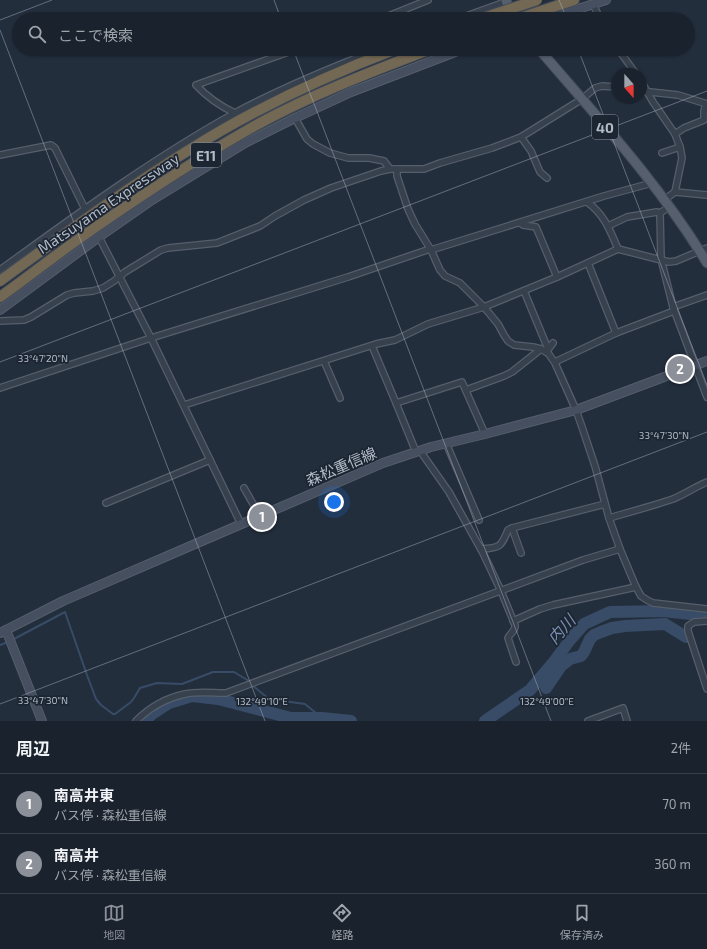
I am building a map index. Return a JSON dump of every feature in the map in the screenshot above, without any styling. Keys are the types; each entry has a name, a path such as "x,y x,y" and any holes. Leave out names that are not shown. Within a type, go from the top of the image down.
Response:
{"highway":[{"path":"501,12 537,0"},
{"path":"537,12 574,0"},
{"name":"Matsuyama Expressway","path":"0,281 66,233 190,149 246,117 298,91 378,56"},
{"name":"Matsuyama Expressway","path":"0,297 73,243 145,194 252,128 303,102 369,72 412,56"}],"main road":[{"path":"507,0 511,12"},
{"path":"568,12 606,0"},
{"path":"0,310 152,200 246,143 351,92 445,56"},
{"name":"40","path":"544,56 652,183 703,250 707,263"},
{"name":"森松重信線","path":"3,632 63,601 383,463 446,443 576,410 707,361"},
{"path":"3,632 42,721"}],"street":[{"path":"398,12 428,0"},
{"path":"476,12 507,0"},
{"path":"592,4 596,12"},
{"path":"235,113 214,102 196,85 277,56"},
{"path":"0,270 85,208 175,149 235,113 303,80 362,56"},
{"path":"623,56 632,68"},
{"path":"0,321 24,320 74,293 93,291 103,288 125,272 161,250 216,243 260,226 304,200 331,188 390,169 424,169 492,148 521,137 582,100 595,88 602,86 611,87"},
{"path":"648,92 678,95 707,104 704,111 704,120 684,128 675,134"},
{"path":"648,92 675,134 680,147 682,158 675,192 660,212 661,260 673,309 707,397"},
{"path":"295,118 307,139 318,147 342,157 369,158 384,161 390,169"},
{"path":"521,137 531,151 540,172 547,178"},
{"path":"0,155 51,144 55,148 85,208"},
{"path":"662,153 680,147"},
{"path":"397,170 397,176 408,209 415,224 431,250 440,270 445,276 460,283 484,307 498,324 504,335 514,345 545,350"},
{"path":"0,388 151,338 431,250 652,183"},
{"path":"675,192 707,194"},
{"path":"587,202 596,208 608,226 618,249"},
{"path":"608,226 627,217 660,212"},
{"path":"520,223 523,225 536,227 557,278"},
{"path":"99,237 151,338 241,524"},
{"path":"184,405 395,340 428,324 484,307 557,278 618,249 669,262 676,261 703,250"},
{"path":"588,263 616,333"},
{"path":"524,291 545,350 554,362 576,410 595,466 609,518 620,549 641,596 646,600 653,602 707,609"},
{"path":"554,362 616,333 707,295"},
{"path":"466,390 508,374 545,350 553,343"},
{"path":"372,346 396,403 419,451 424,455 449,492 481,549 501,591 515,628 514,631 509,634 508,638 516,662"},
{"path":"324,361 340,398"},
{"path":"396,403 462,382 485,434"},
{"path":"446,443 479,520"},
{"path":"106,503 210,460"},
{"path":"609,518 672,499 707,482"},
{"path":"244,488 260,516"},
{"path":"481,549 498,546 504,541 508,530 512,528 605,504"},
{"path":"512,528 521,553"},
{"path":"136,721 144,713 170,698 185,694 226,693 582,560 620,549"},
{"path":"513,621 553,605 636,587"},
{"path":"707,621 694,622 688,626 688,631 707,689"},
{"path":"588,721 623,708 627,721"}],"waterway":[{"name":"内川","path":"485,721 530,690 584,624 610,612 663,611 700,615 707,614"},
{"path":"12,640 65,612 96,699 113,714 131,702 140,688 157,683 182,684 213,672 234,672 249,681"},
{"path":"546,688 561,666 570,659 581,656 590,639 594,635 601,632 612,628 625,626 665,624 686,637"},
{"path":"0,645 8,642"},
{"path":"253,686 269,699 305,704 322,718"},
{"name":"内川","path":"144,721 169,703 192,696 218,699 291,718 322,718 351,721"}],"place":[{"name":"南高井","path":"680,369"},
{"name":"南高井東","path":"262,517"}]}
